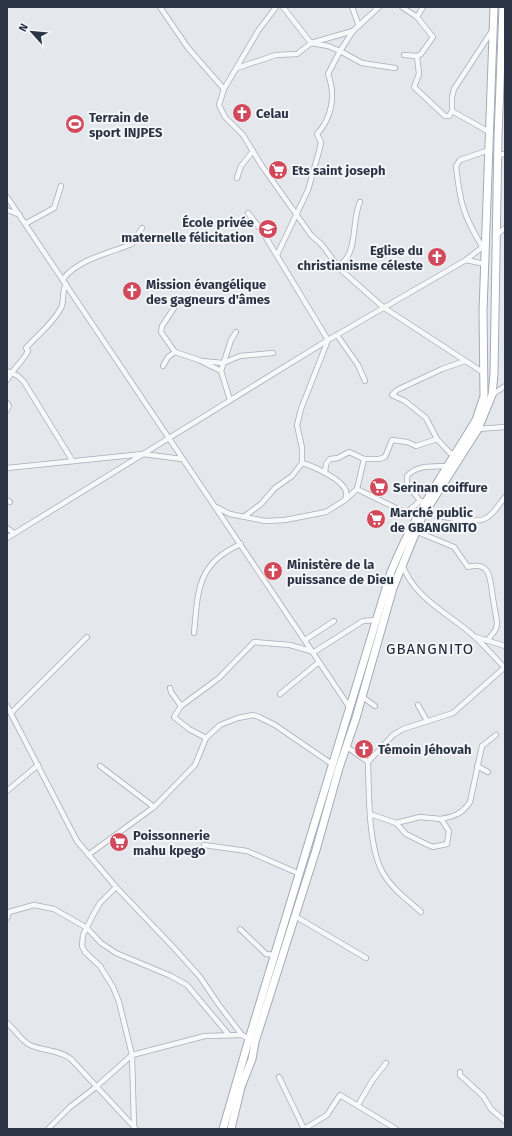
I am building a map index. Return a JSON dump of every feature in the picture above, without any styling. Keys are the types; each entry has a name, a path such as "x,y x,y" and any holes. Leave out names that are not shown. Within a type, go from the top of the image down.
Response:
{"main road":[{"path":"223,1129 246,1037 275,955 332,764 350,708 357,696 393,588 415,531 423,501 448,466 476,420 482,405 484,396 484,246 494,7"},
{"path":"231,1129 241,1087 252,1059 255,1042 316,850 339,768 347,747 357,696 376,620 392,572 404,541 478,429 492,395 496,236 501,154 503,7"}],"street":[{"path":"160,7 188,48 224,89"},
{"path":"276,7 258,31 224,89 220,109 230,123 243,135 296,213 337,266 383,307 484,373"},
{"path":"283,7 311,43 328,46 362,63 395,68"},
{"path":"352,7 359,26"},
{"path":"277,256 308,190 321,142 317,134 326,125 333,102 332,82 328,74 353,31 379,7"},
{"path":"402,7 417,17 433,37 423,53 417,56 404,55"},
{"path":"417,17 423,7"},
{"path":"417,56 419,74 414,87 445,116 448,116 452,111 452,97 454,89 494,28"},
{"path":"237,68 272,56 297,54 311,43 353,31"},
{"path":"452,111 489,132"},
{"path":"7,538 168,437 328,340 466,260 484,246 466,220 461,205 456,166 460,160 488,150"},
{"path":"237,178 241,166 253,151"},
{"path":"25,224 54,208 61,186"},
{"path":"7,196 210,502 241,544 350,708"},
{"path":"337,266 348,258 351,252 352,236 356,223 355,211 360,202"},
{"path":"7,210 20,215"},
{"path":"248,213 262,231 328,340"},
{"path":"63,279 72,268 112,250 132,244 142,228"},
{"path":"496,236 505,228"},
{"path":"466,260 485,264"},
{"path":"7,380 9,372 25,357 28,351 26,348 50,326 62,306 63,289 66,284"},
{"path":"176,305 162,326 161,332 175,352 199,360 221,372"},
{"path":"230,400 221,372 231,340 236,332"},
{"path":"337,335 358,365 365,381"},
{"path":"245,516 261,504 275,488 292,476 302,463 302,448 297,425 301,409 328,340"},
{"path":"163,366 168,357 175,352"},
{"path":"199,360 223,363 240,356 273,353"},
{"path":"455,454 450,453 437,439 426,418 405,401 395,398 393,393 442,369 465,361"},
{"path":"9,372 18,376 24,382 72,460"},
{"path":"492,395 505,386"},
{"path":"7,403 9,406 7,410"},
{"path":"478,429 505,427"},
{"path":"325,473 326,464 330,459 338,458 349,452 364,459 379,459 385,457 392,440 407,442 416,446 437,439"},
{"path":"7,468 72,460 143,454 182,459"},
{"path":"210,502 221,510 230,514 265,521 285,520 326,512 345,500 357,489 364,459"},
{"path":"302,463 325,473 343,486 347,492 345,500"},
{"path":"7,472 25,465"},
{"path":"406,513 423,501 408,484 407,476 412,471 419,468 429,466 448,466"},
{"path":"357,489 406,513 419,517 426,514 448,518 481,520 488,517 505,497"},
{"path":"7,528 14,533"},
{"path":"415,531 454,547 468,567 474,565 482,567 488,572 492,582 497,623 496,629 487,641"},
{"path":"194,633 198,594 208,568 224,551 241,544"},
{"path":"402,564 406,574 423,596 441,612 474,636 505,668 453,712 402,729 393,735 368,762 370,814 376,858 383,874 394,888 422,912"},
{"path":"206,738 189,729 177,720 174,715 181,706 219,678 254,642 290,644 314,652 363,622 376,620"},
{"path":"305,640 334,621"},
{"path":"474,636 505,646"},
{"path":"11,712 87,637"},
{"path":"280,694 319,662"},
{"path":"170,688 171,692 181,706"},
{"path":"344,697 357,696 375,706"},
{"path":"418,705 426,721"},
{"path":"7,706 77,841 116,887 200,977 218,1006 246,1037"},
{"path":"88,855 154,807 195,765 206,738 220,725 238,718 254,715 275,725 332,764"},
{"path":"396,823 420,817 441,819 458,815 465,810 474,791 473,783 482,746 496,735"},
{"path":"347,747 368,762"},
{"path":"7,791 38,765"},
{"path":"100,766 154,807"},
{"path":"477,766 488,772"},
{"path":"370,814 396,823 413,839 433,847 439,847 447,844 449,838 448,832 441,819"},
{"path":"204,845 247,851 300,874"},
{"path":"116,887 100,903 83,935 82,946 85,952 100,966 113,987 121,1008 132,1055 131,1079 135,1128"},
{"path":"7,918 9,912 34,905 46,906 54,909 87,928 101,943 116,953 171,976 187,985 229,1035"},
{"path":"295,916 366,958"},
{"path":"240,928 266,954 275,955"},
{"path":"7,1023 22,1040 30,1045 68,1056 135,1128"},
{"path":"48,1129 70,1107 96,1087 132,1055 205,1036 229,1035 246,1037"},
{"path":"358,1105 372,1081 386,1063"},
{"path":"460,1072 460,1075 483,1096 490,1109 505,1121"},
{"path":"279,1077 304,1129 327,1115 340,1095 396,1129"}],"place":[{"name":"Celau","path":"242,113"},
{"name":"Terrain de sport INJPES","path":"75,124"},
{"name":"Ets saint joseph","path":"278,170"},
{"name":"École privée maternelle félicitation","path":"268,229"},
{"name":"Eglise du christianisme céleste","path":"437,257"},
{"name":"Mission évangélique des gagneurs d'âmes","path":"132,291"},
{"name":"Serinan coiffure","path":"379,487"},
{"name":"Marché public de GBANGNITO","path":"376,519"},
{"name":"Ministère de la puissance de Dieu","path":"273,571"},
{"name":"Témoin Jéhovah","path":"364,749"},
{"name":"Poissonnerie mahu kpego","path":"119,842"}],"district":[{"name":"GBANGNITO","path":"430,649"}]}
